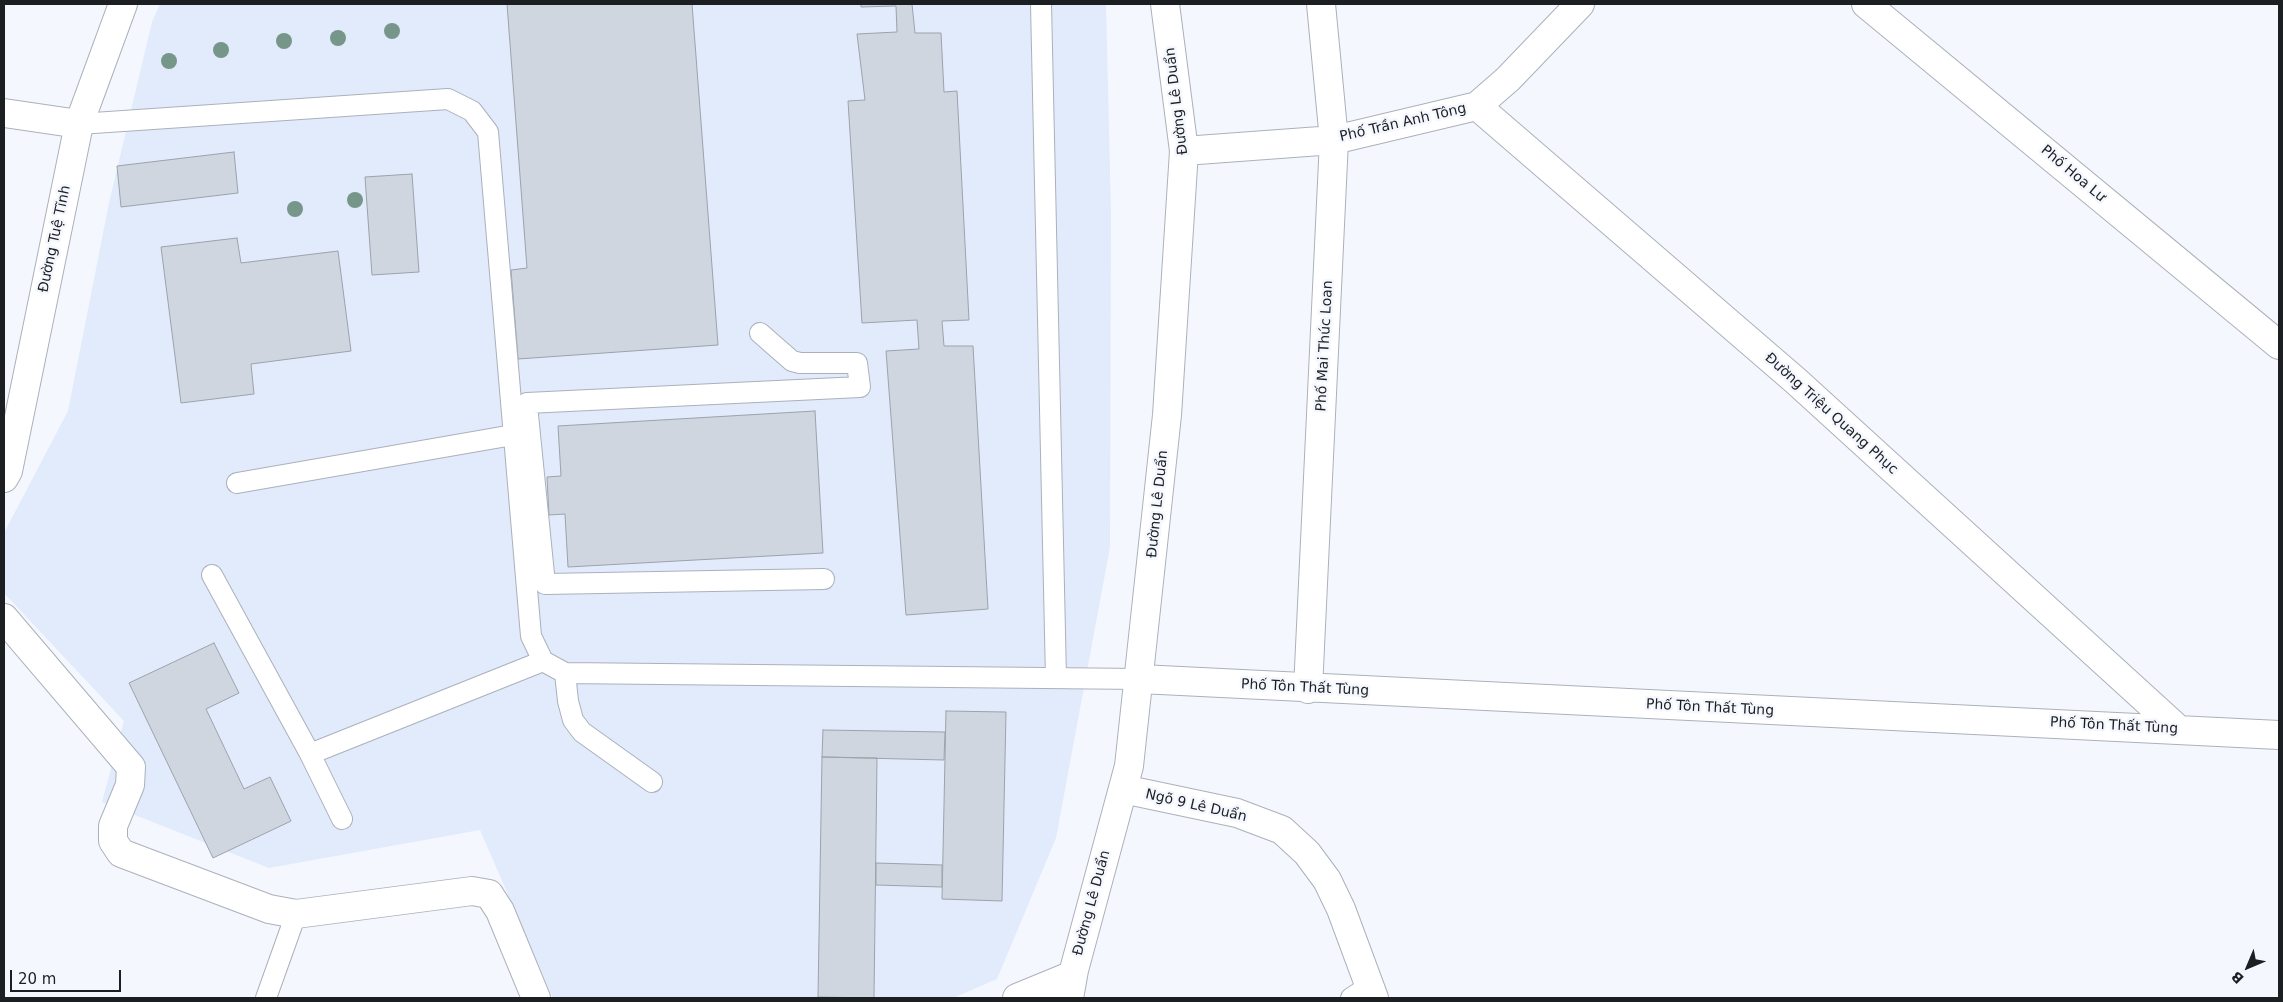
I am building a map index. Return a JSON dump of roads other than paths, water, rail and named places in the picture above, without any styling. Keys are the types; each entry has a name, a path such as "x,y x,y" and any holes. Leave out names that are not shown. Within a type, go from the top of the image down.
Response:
{"street":[{"name":"Đường Tuệ Tĩnh","path":"4,478 8,471 79,124 123,4"},
{"name":"Đường Lê Duẩn","path":"1071,987 1129,766 1140,679 1167,415 1184,151 1165,4"},
{"name":"Phố Mai Thúc Loan","path":"1308,689 1334,140 1321,4"},
{"name":"Phố Trần Anh Tông","path":"1184,151 1334,140 1477,106 1508,79 1580,4"},
{"name":"Phố Hoa Lư","path":"1866,4 2279,345"},
{"name":"Đường Triệu Quang Phục","path":"1477,106 1796,381 2178,729"},
{"path":"4,113 79,124"},
{"path":"4,618 131,767 130,785 113,826 113,841 121,853 269,909 296,914 472,891 489,894 500,911 536,998"},
{"name":"Phố Tôn Thất Tùng","path":"1140,679 1308,689 2279,735"},
{"name":"Ngõ 9 Lê Duẩn","path":"1123,789 1237,812 1282,830 1308,852 1327,880 1341,909 1364,994"},
{"path":"1017,998 1071,987"}],"lane":[{"path":"1041,4 1056,678"},
{"path":"79,124 448,99 472,110 488,132 531,636 543,661 565,672 1140,679"},
{"path":"527,403 860,387 857,363 800,363 792,360 760,333"},
{"path":"513,435 527,403"},
{"path":"527,403 545,584 824,579"},
{"path":"237,482 513,435"},
{"path":"212,574 310,754 342,819"},
{"path":"310,754 543,661"},
{"path":"565,672 572,720 582,732 652,782"},
{"path":"266,998 296,914"}]}
